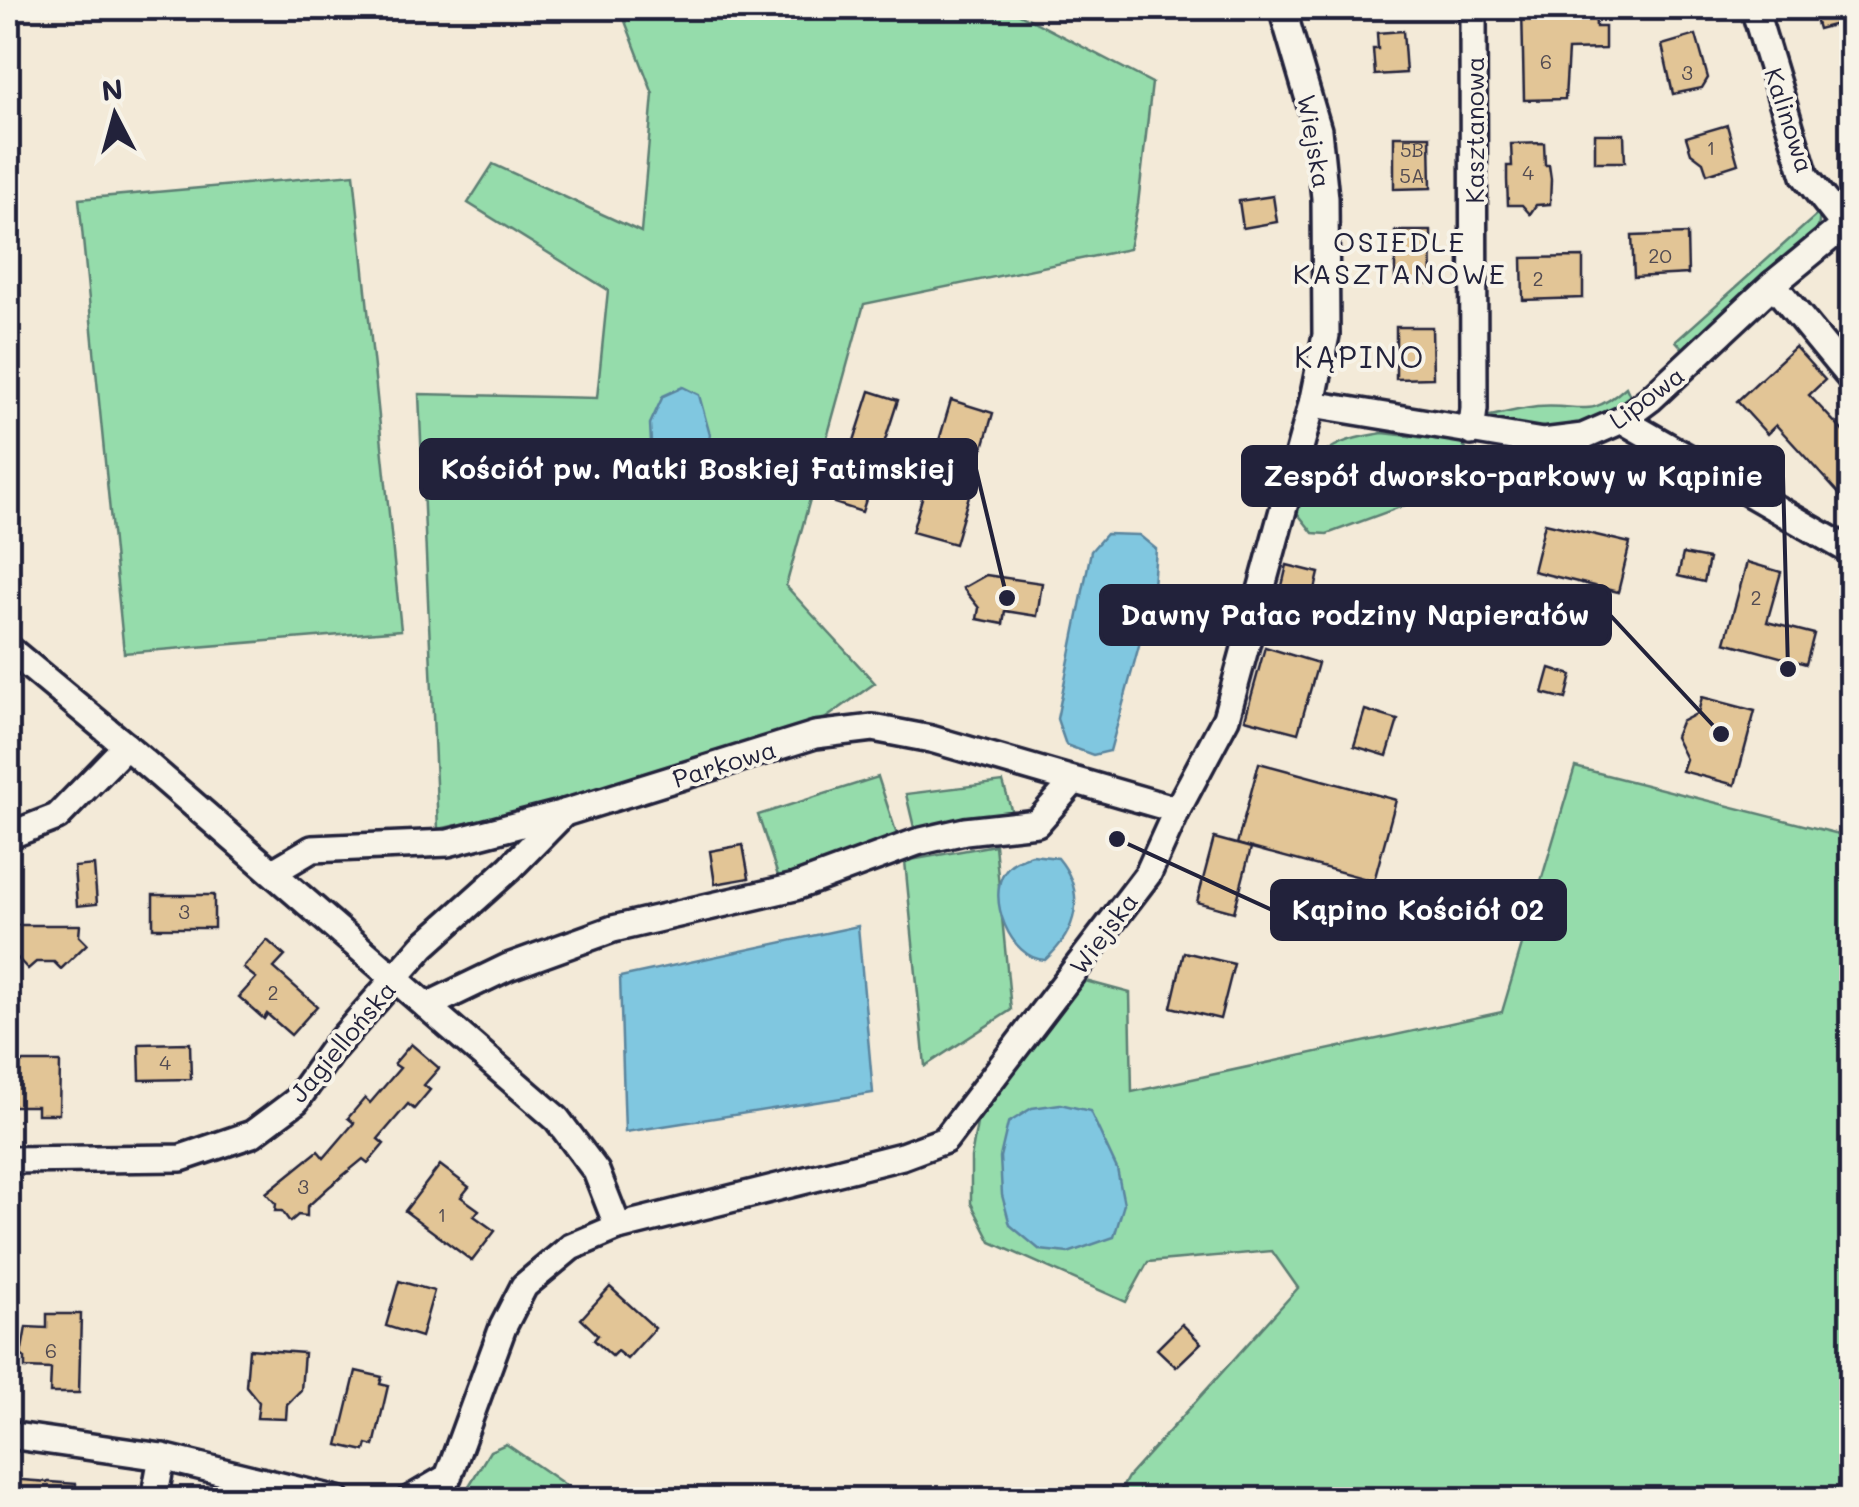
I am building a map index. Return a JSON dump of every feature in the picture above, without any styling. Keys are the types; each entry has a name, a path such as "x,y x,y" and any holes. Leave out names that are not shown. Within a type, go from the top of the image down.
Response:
{"street":[{"name":"Wiejska","path":"409,1500 448,1476 503,1327 524,1286 571,1248 618,1227 902,1156 945,1140 1148,874 1226,718 1312,404 1326,335 1325,198 1318,130 1282,8"},
{"name":"Kasztanowa","path":"1471,432 1473,8"},
{"name":"Kalinowa","path":"1754,8 1805,176 1847,221"},
{"name":"Lipowa","path":"1312,404 1553,442 1583,437 1622,420 1662,388 1772,284 1847,221"},
{"path":"1772,284 1852,380"},
{"path":"1622,420 1852,552"},
{"path":"8,648 273,872 572,1134 596,1172 618,1227"},
{"name":"Parkowa","path":"273,872 312,849 448,842 564,813 815,734 873,728 931,739 1177,810"},
{"path":"8,836 57,817 126,746"},
{"path":"427,1006 536,956 628,925 795,887 917,842 965,831 1037,824 1073,782"},
{"name":"Jagiellońska","path":"8,1160 181,1158 252,1134 296,1101 334,1049 433,936 510,868 564,813"},
{"path":"8,1435 162,1456 338,1500"},
{"path":"154,1500 162,1456"}],"green space":[{"path":"620,8 1008,8 1152,83 1129,249 864,304 786,586 875,683 812,728 557,805 438,829 419,394 597,398 608,290 468,203 493,164 641,232 653,94"},
{"path":"354,174 401,630 124,653 79,199"},
{"path":"1820,212 1818,231 1686,352 1676,341"},
{"path":"1626,387 1630,396 1627,403 1575,425 1527,428 1488,423 1482,418 1537,407 1593,407"},
{"path":"1383,433 1461,442 1468,453 1467,475 1460,485 1327,534 1313,533 1294,509 1315,463 1334,446"},
{"path":"1575,767 1851,837 1851,1499 1116,1499 1128,1477 1298,1288 1272,1251 1148,1262 1126,1302 991,1242 971,1203 971,1158 977,1123 1078,979 1130,993 1132,1092 1502,1012"},
{"path":"878,777 899,841 779,879 758,815"},
{"path":"1003,782 1015,823 917,840 906,794"},
{"path":"995,845 1011,1010 925,1066 905,861"},
{"path":"506,1444 586,1499 461,1499 490,1451"}],"water":[{"path":"683,387 699,395 710,435 705,465 683,476 661,471 652,462 650,424 663,396"},
{"path":"1106,534 1139,535 1156,549 1152,598 1110,751 1093,755 1066,745 1057,719 1091,551"},
{"path":"1032,855 1058,858 1073,885 1075,898 1071,925 1045,960 1032,957 1012,938 998,896 1005,871"},
{"path":"858,926 873,1093 625,1132 620,977"},
{"path":"1060,1104 1090,1111 1117,1169 1124,1204 1114,1237 1068,1253 1040,1250 1010,1225 1002,1195 1000,1157 1008,1123 1032,1108"}],"building":[{"path":"1522,8 1595,8 1596,27 1605,27 1605,49 1568,50 1565,99 1524,100"},
{"path":"1812,8 1852,8 1852,20 1818,29"},
{"path":"1403,31 1406,73 1375,75 1373,49 1378,49 1377,33"},
{"path":"1696,35 1708,78 1702,88 1673,94 1662,45"},
{"path":"1727,125 1738,164 1707,174 1703,162 1691,153 1686,137"},
{"path":"1595,134 1624,134 1625,162 1595,162"},
{"path":"1394,136 1430,136 1431,188 1394,189"},
{"path":"1544,143 1545,165 1549,165 1551,179 1550,204 1536,205 1530,214 1522,205 1508,205 1511,144"},
{"path":"1273,196 1277,222 1243,228 1239,201"},
{"path":"1395,231 1431,231 1432,283 1395,283"},
{"path":"1687,234 1688,274 1634,277 1632,236"},
{"path":"1583,257 1583,298 1523,300 1522,258"},
{"path":"1396,327 1432,327 1433,378 1396,379"},
{"path":"1795,347 1825,380 1809,395 1852,441 1852,508 1776,425 1767,434 1737,401"},
{"path":"870,391 898,400 862,512 834,503"},
{"path":"951,400 993,413 955,544 912,532"},
{"path":"1545,523 1630,543 1618,592 1533,571"},
{"path":"1683,554 1709,559 1704,582 1678,576"},
{"path":"1747,562 1781,572 1767,622 1814,634 1806,664 1725,642"},
{"path":"1287,565 1319,573 1308,619 1276,611"},
{"path":"986,575 1042,583 1037,616 1005,611 1003,624 977,619 979,608 963,588"},
{"path":"1265,647 1318,663 1298,733 1245,719"},
{"path":"1550,668 1572,675 1566,699 1543,693"},
{"path":"1702,697 1755,711 1735,785 1682,771 1686,759 1675,737 1681,722 1698,713"},
{"path":"1365,710 1398,720 1387,756 1354,746"},
{"path":"1259,763 1396,800 1374,881 1237,844"},
{"path":"1214,838 1251,848 1234,912 1197,902"},
{"path":"743,845 749,878 715,884 710,851"},
{"path":"94,865 97,904 77,906 74,867"},
{"path":"153,895 214,895 214,928 153,928"},
{"path":"8,925 80,925 79,936 87,944 61,969 54,962 36,962 28,969 8,948"},
{"path":"267,940 285,956 274,968 317,1006 291,1035 267,1014 264,1019 239,997 256,978 243,968"},
{"path":"1184,952 1234,964 1220,1019 1171,1007"},
{"path":"190,1043 191,1079 140,1080 139,1044"},
{"path":"411,1044 439,1068 424,1085 430,1090 414,1109 408,1104 378,1139 384,1144 368,1163 363,1159 329,1187 307,1207 307,1216 298,1215 290,1222 282,1211 275,1211 276,1204 266,1193 318,1151 324,1158 354,1123 348,1118 365,1098 370,1103 400,1068 394,1064"},
{"path":"11,1062 60,1062 59,1114 37,1114 37,1106 10,1106"},
{"path":"440,1165 469,1187 461,1197 479,1210 474,1216 495,1231 472,1261 405,1211"},
{"path":"399,1281 434,1291 421,1337 386,1326"},
{"path":"610,1287 655,1328 627,1359 617,1351 612,1356 594,1340 598,1335 581,1319"},
{"path":"47,1314 81,1314 79,1393 50,1393 51,1369 25,1368 21,1355 26,1327 47,1328"},
{"path":"1182,1324 1201,1343 1176,1367 1157,1349"},
{"path":"249,1349 304,1353 301,1390 287,1404 286,1419 257,1418 259,1402 246,1386"},
{"path":"356,1371 382,1377 380,1384 388,1386 374,1446 367,1444 365,1451 338,1445"},
{"path":"8,1479 76,1484 75,1500 8,1500"}],"place":[{"name":"Kościół pw. Matki Boskiej Fatimskiej","path":"1007,598"},
{"name":"Zespół dworsko-parkowy w Kąpinie","path":"1788,669"},
{"name":"Dawny Pałac rodziny Napierałów","path":"1721,734"},
{"name":"Kąpino Kościół 02","path":"1117,839"}],"district":[{"name":"OSIEDLE KASZTANOWE","path":"1400,257"},
{"name":"KĄPINO","path":"1360,356"}]}
